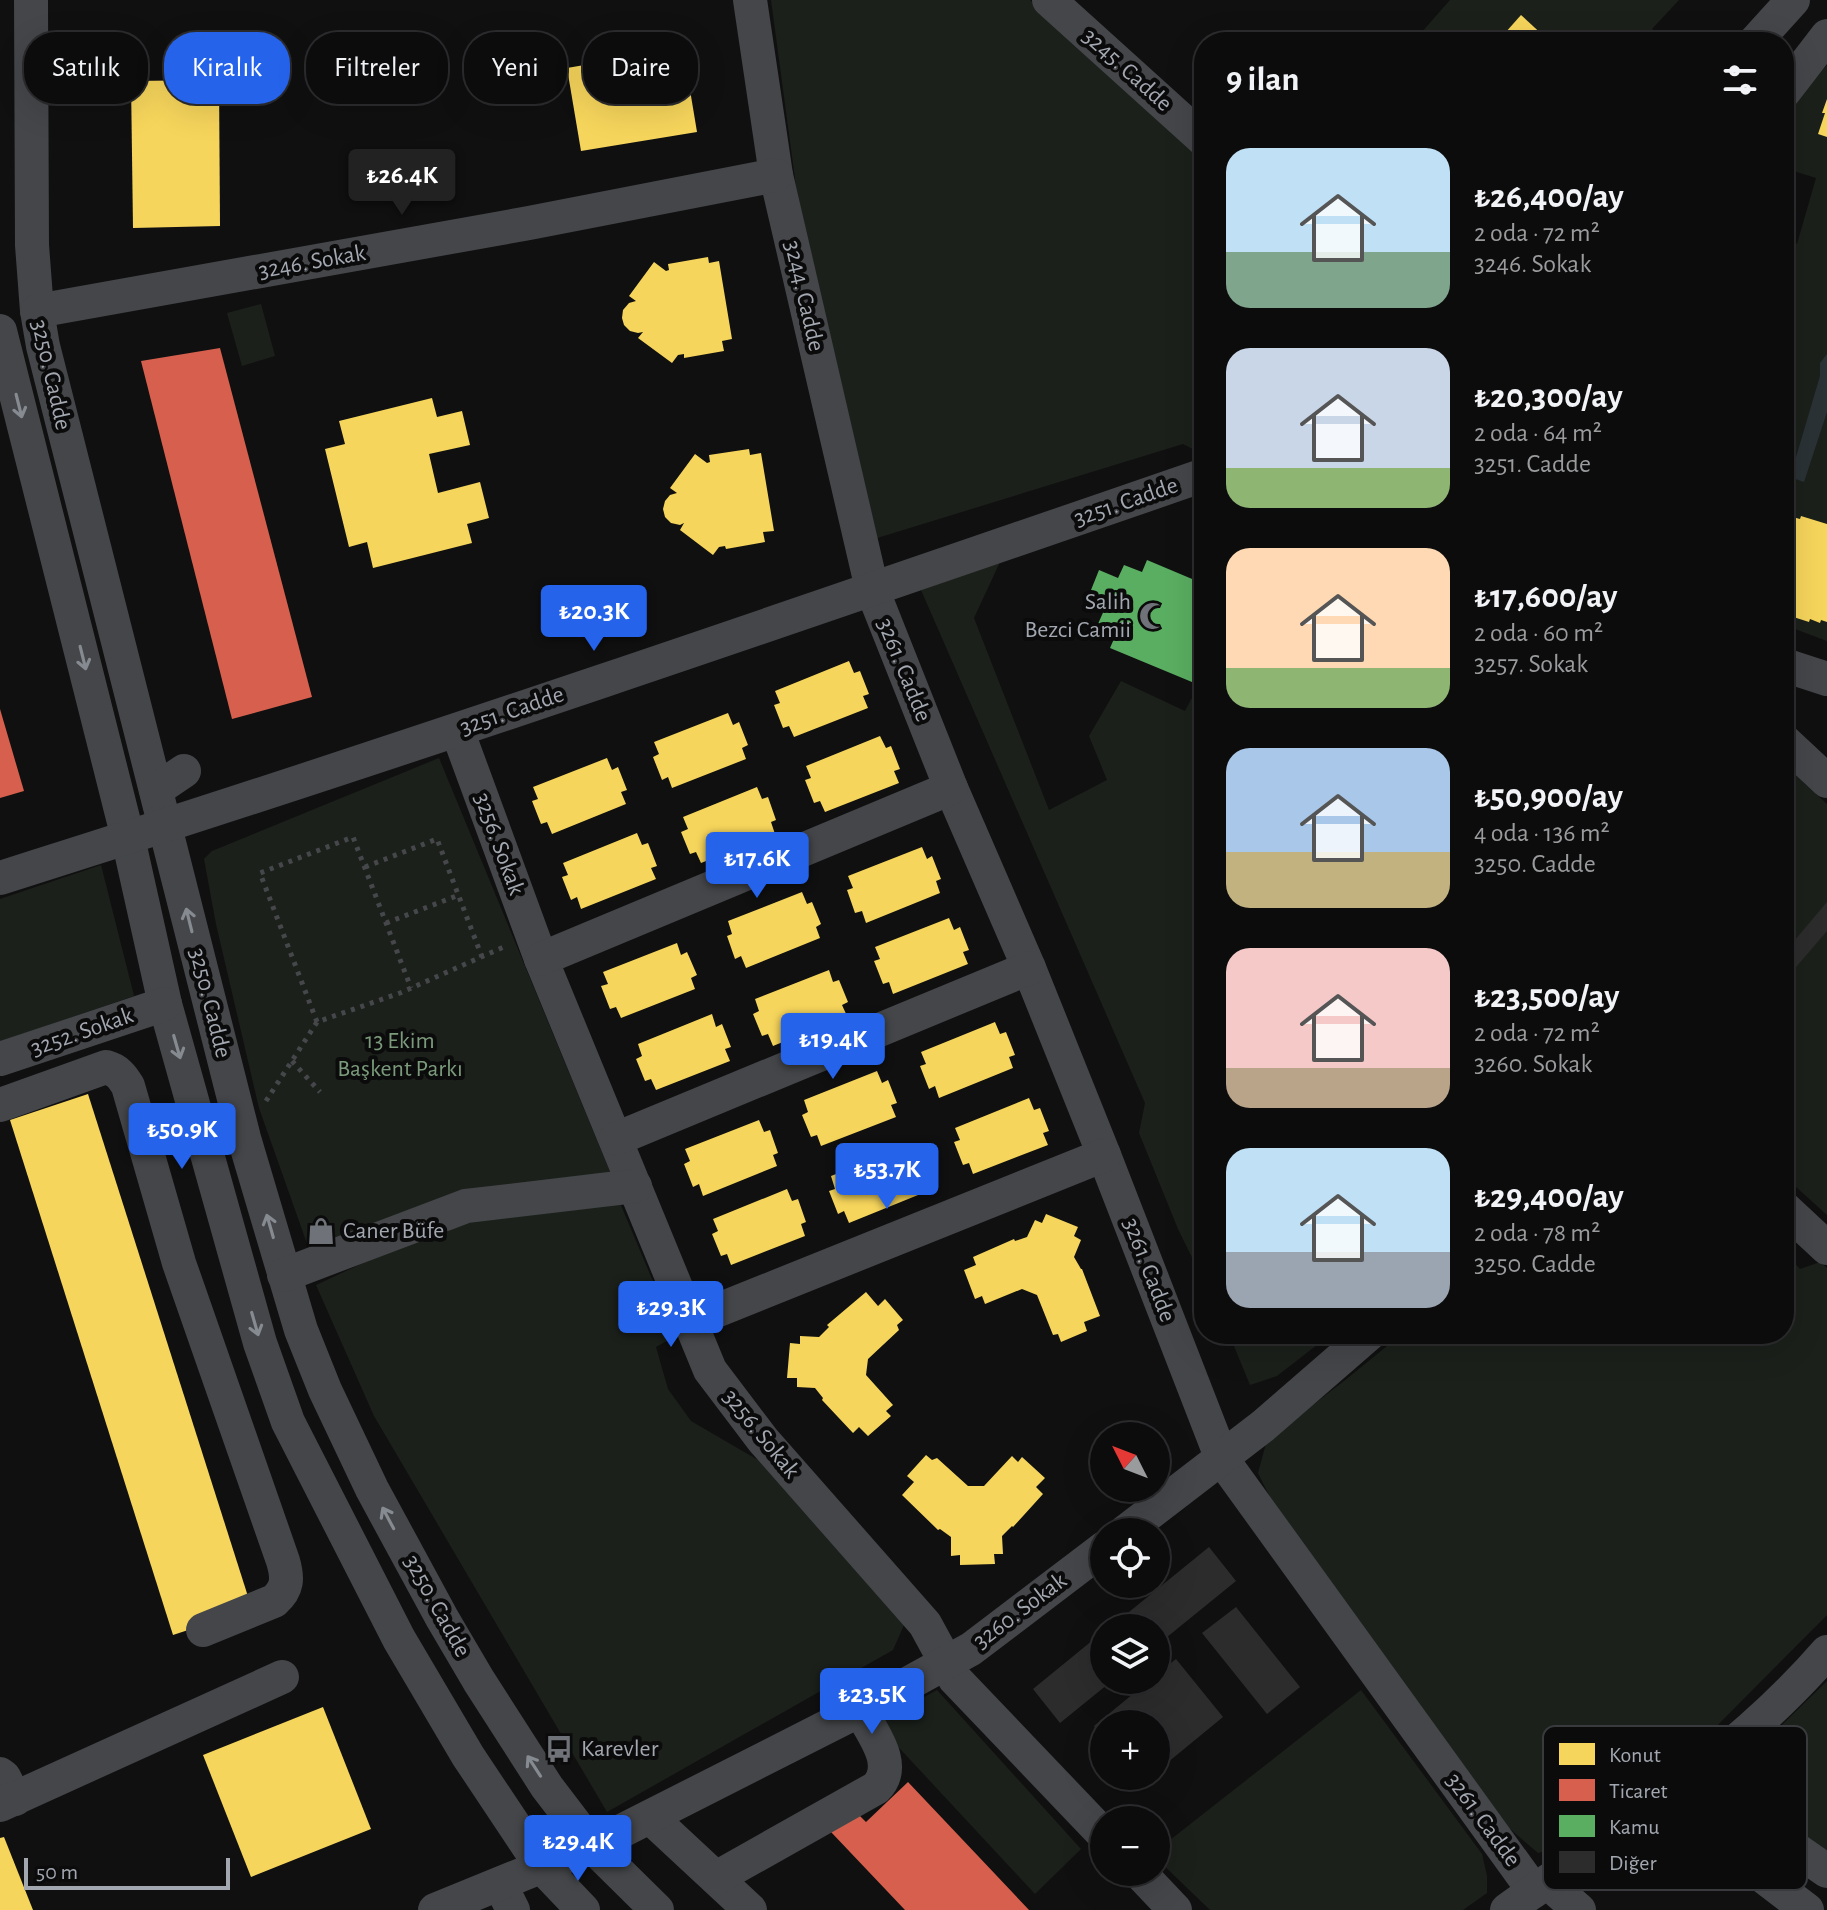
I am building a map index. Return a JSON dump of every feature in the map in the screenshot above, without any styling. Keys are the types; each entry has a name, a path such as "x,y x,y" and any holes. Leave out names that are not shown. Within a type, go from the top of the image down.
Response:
{"street":[{"name":"3250. Cadde","path":"31,0 32,245 37,315 50,378 170,780 165,825 238,1114 301,1330 366,1477 479,1681 547,1787 592,1846 657,1910"},
{"name":"3244. Cadde","path":"750,0 776,175 872,589"},
{"name":"3245. Cadde","path":"1049,0 1194,131"},
{"path":"1764,32 1793,0"},
{"path":"1794,79 1827,36"},
{"name":"3246. Sokak","path":"37,315 776,175"},
{"path":"37,315 76,331"},
{"name":"3250. Cadde","path":"0,331 128,838 165,1004 260,1343 288,1422 399,1639 468,1756 542,1867 583,1910"},
{"name":"3251. Cadde","path":"0,878 457,730 1194,478"},
{"name":"3261. Cadde","path":"872,589 951,788 1029,968 1222,1459 1529,1894 1579,1910"},
{"path":"1794,668 1827,679"},
{"name":"3256. Sokak","path":"457,730 537,947 710,1370 763,1440 925,1624 955,1679 1090,1820"},
{"path":"1794,750 1827,781"},
{"path":"537,947 951,788"},
{"path":"616,1139 1029,968"},
{"name":"3252. Sokak","path":"0,1059 165,1004"},
{"path":"0,1105 106,1067 122,1075 128,1086 179,1263 287,1576 286,1587 274,1601 203,1630"},
{"path":"691,1321 1104,1155"},
{"path":"284,1275 466,1206 635,1186"},
{"path":"1794,1217 1827,1248"},
{"path":"1144,1518 1222,1459 1357,1344"},
{"name":"3260. Sokak","path":"435,1910 507,1897 542,1867 592,1846 860,1710 971,1649 1090,1559"},
{"path":"1755,1726 1827,1652"},
{"path":"5,1793 282,1677"},
{"path":"716,1878 881,1783 885,1757 860,1710"},
{"path":"650,1817 750,1910"},
{"path":"1807,1857 1827,1871"},
{"path":"1152,1886 1175,1910"},
{"path":"1781,1890 1807,1910"}],"path":[{"path":"317,1022 260,873 353,837 411,988"},
{"path":"365,867 437,839 482,957"},
{"path":"386,923 459,895"},
{"path":"238,1114 267,1100 317,1022 411,988 482,957 537,947"},
{"path":"292,1061 320,1092"}],"green space":[{"path":"771,0 1030,0 1194,150 1194,450 1183,444 874,539 796,186"},
{"path":"1450,0 1679,0 1652,29 1655,32 1422,32"},
{"path":"1827,65 1827,641 1794,629 1794,241 1797,244 1816,178 1794,171 1794,106"},
{"path":"261,304 275,356 242,366 227,313"},
{"path":"1000,562 974,618 1049,810 1107,780 1089,736 1121,681 1185,711 1194,694 1194,1262 1139,1133 1145,1103 921,590"},
{"name":"13 Ekim Başkent Parkı","path":"439,758 613,1179 310,1252 259,1108 204,859 212,851"},
{"path":"1794,774 1827,804 1827,1215 1794,1185"},
{"path":"101,865 134,996 0,1042 0,899"},
{"path":"620,1203 676,1336 656,1347 668,1389 691,1421 770,1467 904,1625 893,1650 607,1812 374,1416 316,1285 466,1215"},
{"path":"1794,1262 1800,1269 1820,1262 1827,1268 1827,1615 1717,1726 1543,1726 1543,1852 1538,1853 1502,1822 1292,1541 1258,1473 1267,1440 1387,1346 1794,1344"},
{"path":"1233,1344 1318,1344 1277,1376 1250,1385"},
{"path":"1827,1681 1827,1855 1807,1841 1807,1726 1781,1726"},
{"path":"937,1690 1081,1849 1035,1894 876,1723"},
{"path":"1361,1690 1482,1854 1487,1893 1463,1910 1210,1910 1170,1871 1170,1840"}],"shaded area":[{"path":"1827,354 1827,412 1804,482 1794,478 1794,464 1820,376 1820,363"}],"building: Konut":[{"path":"1521,15 1539,32 1506,32"},
{"path":"583,65 583,104 692,104 697,132 581,151 567,68"},
{"path":"148,81 164,81 164,104 219,104 220,226 133,228 131,104 148,104"},
{"path":"1827,99 1827,137 1818,134"},
{"path":"708,257 709,263 719,261 732,339 722,341 724,351 684,358 684,354 678,355 672,363 638,338 643,332 630,331 624,325 623,310 636,301 629,296 654,262 666,271 669,270 668,264"},
{"path":"432,398 437,417 462,411 470,445 429,454 438,493 480,482 489,518 467,524 472,543 373,568 367,542 349,547 325,449 345,444 339,421"},
{"path":"749,449 750,455 761,453 774,531 763,532 765,542 726,549 725,546 719,547 713,555 680,530 684,523 671,523 665,517 665,501 677,493 670,488 695,454 707,463 710,462 709,455"},
{"path":"1801,516 1827,524 1827,622 1810,619 1809,622 1794,617 1794,517 1800,519"},
{"path":"849,661 854,673 860,671 869,694 863,696 868,708 794,737 789,726 783,728 774,705 780,703 775,691"},
{"path":"728,713 733,725 739,722 748,745 742,748 746,759 672,788 668,777 662,780 653,757 659,754 654,742"},
{"path":"880,736 886,748 891,746 900,769 894,771 899,783 825,812 820,801 814,803 805,780 811,778 806,766"},
{"path":"607,758 612,770 618,767 627,790 621,792 626,804 552,834 547,822 541,824 532,801 538,799 533,787"},
{"path":"757,787 762,799 768,797 776,820 771,822 775,834 701,863 696,852 690,854 681,832 688,829 683,817"},
{"path":"637,833 642,845 648,843 657,866 651,868 656,879 581,909 577,897 571,900 562,877 568,875 563,863"},
{"path":"922,847 927,859 932,856 941,879 936,881 940,893 866,923 862,911 855,913 847,890 853,888 848,876"},
{"path":"802,892 807,904 812,902 821,924 816,927 820,938 746,968 741,956 735,959 727,936 732,934 728,921"},
{"path":"949,918 954,930 960,927 969,950 963,952 968,964 893,994 889,982 883,984 874,961 880,959 875,947"},
{"path":"677,943 681,955 687,952 697,975 691,978 695,989 621,1018 616,1007 610,1009 601,986 608,984 603,972"},
{"path":"829,970 833,982 839,980 848,1002 842,1005 847,1016 773,1046 768,1034 762,1036 753,1014 759,1011 755,999"},
{"path":"712,1014 716,1027 722,1024 731,1047 725,1049 730,1061 656,1090 651,1079 645,1081 636,1059 642,1056 638,1044"},
{"path":"995,1022 1000,1034 1006,1032 1015,1055 1009,1057 1013,1068 939,1098 935,1086 929,1089 920,1066 926,1064 921,1052"},
{"path":"877,1071 882,1083 888,1080 897,1103 891,1105 896,1117 821,1146 817,1135 811,1137 802,1115 808,1112 804,1100"},
{"path":"88,1094 252,1609 173,1635 10,1120"},
{"path":"1029,1098 1034,1110 1040,1108 1049,1131 1043,1133 1048,1145 973,1174 969,1163 963,1165 954,1142 960,1140 955,1128"},
{"path":"759,1120 764,1132 770,1130 778,1153 773,1155 777,1166 703,1196 699,1184 693,1187 684,1164 690,1161 685,1149"},
{"path":"905,1147 909,1159 915,1157 924,1180 919,1182 923,1193 849,1223 844,1211 838,1214 829,1191 835,1189 831,1176"},
{"path":"787,1189 792,1201 798,1199 806,1222 801,1224 805,1236 731,1265 727,1254 721,1256 712,1234 718,1231 713,1219"},
{"path":"1046,1214 1078,1227 1074,1236 1081,1240 1074,1257 1082,1269 1100,1316 1084,1322 1087,1331 1061,1342 1058,1334 1053,1335 1037,1295 1022,1289 985,1304 982,1296 975,1299 964,1270 976,1265 973,1257 1014,1239 1027,1237 1035,1220 1042,1223"},
{"path":"866,1292 878,1306 885,1299 903,1320 897,1325 899,1330 868,1359 866,1375 893,1405 886,1411 891,1416 868,1436 859,1427 853,1433 815,1388 797,1387 797,1378 787,1378 790,1343 800,1344 800,1336 819,1337 829,1327 827,1325"},
{"path":"926,1455 932,1460 937,1458 968,1486 984,1486 1012,1456 1018,1462 1022,1457 1045,1478 1036,1487 1043,1494 1002,1536 1003,1554 994,1554 995,1564 960,1565 960,1555 951,1556 951,1537 938,1530 902,1495 914,1482 907,1476"},
{"path":"323,1707 371,1829 251,1877 203,1755"},
{"path":"4,1837 33,1910 0,1910 0,1838"}],"building: Ticaret":[{"path":"220,348 312,697 232,719 141,361"},
{"path":"0,709 24,791 0,798"},
{"name":"Caner Büfe","path":"325,1218 333,1235 317,1243 308,1226"},
{"path":"908,1782 1029,1910 905,1910 831,1832 854,1810 866,1822"}],"building: Kamu":[{"name":"Salih Bezci Camii","path":"1147,560 1194,580 1194,683 1110,648 1117,632 1098,624 1105,608 1087,600 1099,570 1118,578 1124,565 1142,572"}],"building: Diğer":[{"path":"1827,902 1827,931 1794,969 1794,941"},
{"path":"1209,1547 1236,1581 1170,1635 1170,1614 1129,1612 1146,1598 1170,1598 1170,1579"},
{"path":"1236,1607 1300,1687 1267,1714 1202,1633"},
{"path":"1090,1642 1090,1694 1096,1694 1060,1723 1033,1689"},
{"path":"1176,1659 1223,1717 1170,1761 1170,1710 1113,1710 1133,1694 1170,1694 1170,1664"}],"place":[{"name":"Salih Bezci Camii","path":"1153,616"},
{"name":"Caner Büfe","path":"321,1231"},
{"name":"Karevler","path":"559,1749"}]}
